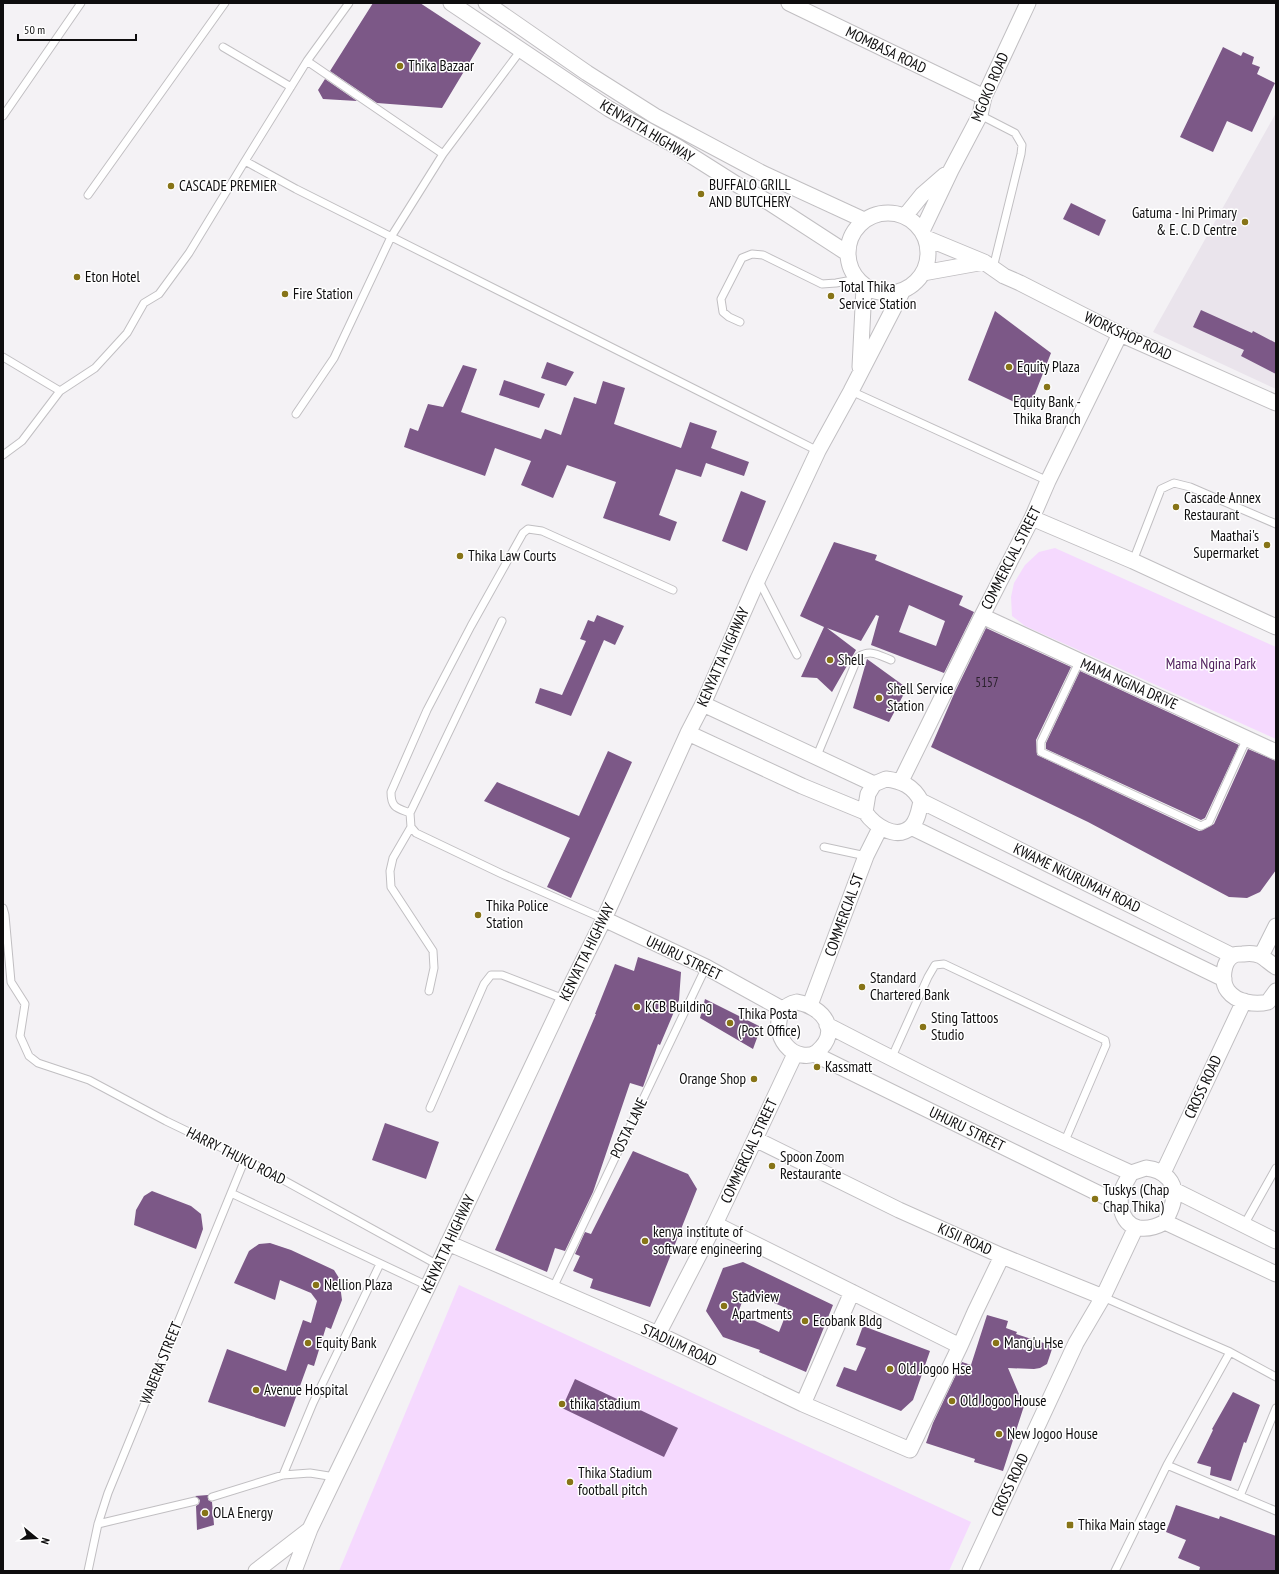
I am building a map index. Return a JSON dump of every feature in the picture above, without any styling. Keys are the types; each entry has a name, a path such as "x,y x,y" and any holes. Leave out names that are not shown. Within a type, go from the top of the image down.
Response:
{"street":[{"name":"KENYATTA HIGHWAY","path":"451,3 609,109 676,146 736,184 770,203 847,253"},
{"name":"KENYATTA HIGHWAY","path":"486,3 654,116 762,173 864,220"},
{"name":"MOMBASA ROAD","path":"789,3 984,98"},
{"name":"MGOKO ROAD","path":"924,235 950,170 980,116 984,98 1028,3"},
{"name":"MGOKO ROAD","path":"905,216 922,195 950,170"},
{"path":"884,212 905,216 915,222 924,235 929,256 923,273 902,292 883,294 861,283 851,272 847,253 852,234 864,220 884,212"},
{"name":"WORKSHOP ROAD","path":"924,235 988,265 1004,276 1120,334 1276,403"},
{"path":"923,273 988,265"},
{"name":"KENYATTA HIGHWAY","path":"860,372 861,283"},
{"name":"KENYATTA HIGHWAY","path":"294,1571 310,1529 428,1286 564,999 604,919 688,732 703,704 758,579 818,451 902,292"},
{"name":"COMMERCIAL STREET","path":"901,781 1032,518 1048,481 1120,334"},
{"path":"1032,518 1133,561 1276,627"},
{"name":"MAMA NGINA DRIVE","path":"982,616 1276,752"},
{"path":"703,704 874,784"},
{"path":"688,732 802,786 865,812 880,828 889,831 902,831 911,827 919,814 921,801 912,788 901,781 886,779 874,784 868,794 865,812"},
{"name":"KWAME NKURUMAH ROAD","path":"921,801 1233,956"},
{"name":"KWAME NKURUMAH ROAD","path":"911,827 1224,979"},
{"name":"COMMERCIAL ST","path":"810,1005 866,856 880,828"},
{"name":"UHURU STREET","path":"604,919 706,967 784,1010"},
{"path":"1261,956 1276,926"},
{"path":"1273,1000 1253,1003 1233,996 1228,991 1224,979 1224,972 1226,963 1233,956 1253,953 1261,956 1276,967"},
{"name":"CROSS ROAD","path":"1163,1173 1244,1001"},
{"path":"797,1002 810,1005 820,1012 825,1018 828,1035 820,1049 814,1054 795,1054 784,1045 778,1027 784,1010 792,1003 797,1002"},
{"name":"UHURU STREET","path":"827,1025 891,1059 1064,1143 1131,1173"},
{"name":"COMMERCIAL STREET","path":"658,1334 715,1224 795,1054"},
{"name":"UHURU STREET","path":"814,1054 1120,1204"},
{"name":"KISII ROAD","path":"755,1139 899,1210 1002,1256 910,1450"},
{"path":"1146,1168 1154,1168 1170,1178 1174,1190 1173,1201 1165,1222 1155,1227 1136,1227 1128,1222 1123,1216 1120,1204 1121,1193 1131,1173 1146,1168"},
{"path":"1174,1190 1276,1241"},
{"path":"1165,1222 1276,1274"},
{"path":"715,1224 960,1346"},
{"name":"CROSS ROAD","path":"970,1571 1076,1343 1103,1297 1136,1227"},
{"name":"STADIUM ROAD","path":"448,1243 658,1334 803,1404 910,1450"},
{"path":"1002,1256 1103,1297"},
{"path":"803,1404 852,1292"},
{"name":"KENYATTA HIGHWAY","path":"256,1571 310,1529"}],"lane":[{"path":"3,116 80,3"},
{"path":"88,195 225,3"},
{"path":"3,455 22,441 60,391 95,368 127,333 144,303 159,294 189,253 307,61 349,3"},
{"path":"223,47 291,87"},
{"path":"296,414 334,358 391,237 443,154 521,50"},
{"path":"307,61 443,154"},
{"path":"980,116 1016,133 1022,145 1021,154 988,265"},
{"path":"245,161 296,189 818,451"},
{"path":"740,322 729,317 723,312 721,299 742,258 752,254 763,255 822,284 861,283"},
{"path":"3,358 60,391"},
{"path":"851,391 1048,481"},
{"path":"1133,561 1161,489 1174,484 1190,486 1276,524"},
{"path":"410,813 395,807 391,802 391,792 427,710 471,626 523,533 528,529 542,531 673,590"},
{"path":"758,579 797,655"},
{"path":"502,621 410,813 411,826 416,833 430,840 604,919"},
{"path":"816,758 858,657 865,653 872,653 891,660"},
{"path":"1079,662 1041,742 1041,752 1201,826 1209,822 1247,738"},
{"path":"411,826 393,858 390,871 391,887 433,951 434,968 429,990"},
{"path":"824,847 866,856"},
{"name":"HARRY THUKU ROAD","path":"3,908 5,915 11,982 25,1004 20,1036 29,1056 38,1063 89,1080 166,1121 245,1159 438,1265"},
{"path":"891,1059 935,965 944,964 1105,1040 1106,1045 1064,1143"},
{"name":"POSTA LANE","path":"553,1288 706,967"},
{"path":"430,1108 484,984 491,975 502,976 564,999"},
{"name":"WABERA STREET","path":"88,1571 98,1524 108,1493 245,1159"},
{"path":"1244,1225 1276,1168"},
{"path":"231,1193 428,1286"},
{"path":"283,1475 314,1403 380,1264"},
{"path":"1103,1297 1230,1352 1276,1376"},
{"path":"1115,1571 1167,1465 1230,1352"},
{"path":"1240,1496 1276,1408"},
{"path":"1167,1465 1276,1511"},
{"path":"212,1497 283,1475 310,1473 335,1477"},
{"path":"98,1524 195,1501"}],"shaded area":[{"name":"Gatuma - Ini Primary & E. C. D Centre","path":"1276,113 1276,389 1153,332"}],"green space":[{"name":"Mama Ngina Park","path":"1055,548 1276,647 1276,739 1025,626 1012,616 1011,597 1014,583 1025,565 1039,552"},
{"name":"thika stadium","path":"459,1285 971,1522 949,1571 339,1571"}],"building":[{"name":"Thika Bazaar","path":"373,3 420,3 481,43 442,108 377,103 330,71"},
{"path":"1223,47 1241,56 1243,52 1254,57 1252,64 1260,67 1257,74 1275,83 1252,132 1227,121 1213,152 1180,137"},
{"path":"325,79 357,101 323,99 318,90"},
{"path":"1071,203 1106,220 1099,236 1063,219"},
{"path":"1201,310 1252,333 1253,331 1276,343 1276,374 1241,356 1244,350 1193,327"},
{"name":"Equity Plaza","path":"995,311 1051,353 1029,409 968,380"},
{"path":"547,362 574,372 566,386 541,378"},
{"path":"463,365 477,369 461,412 541,439 545,429 561,435 574,397 596,404 603,381 625,388 614,424 681,448 690,422 717,431 711,448 749,462 744,476 706,463 701,477 676,469 659,515 677,522 670,541 603,518 616,482 567,465 553,498 521,485 531,461 495,448 485,476 404,447 410,428 418,431 428,404 443,407"},
{"path":"504,380 545,394 539,408 499,395"},
{"path":"741,491 766,501 747,551 722,541"},
{"path":"834,542 877,555 875,560 963,596 959,605 974,612 944,673 871,645 879,616 876,615 861,641 827,628 856,650 832,692 817,678 801,677 824,627 800,616","holes":["909,605 945,621 936,646 899,632"]},
{"path":"597,615 624,626 615,645 604,640 571,716 535,703 540,688 562,695 586,641 580,639 588,620 594,622"},
{"path":"986,628 1071,667 1036,740 1037,755 1199,831 1214,824 1248,749 1276,761 1276,870 1260,892 1247,898 1229,897 1088,822 931,747 954,694"},
{"name":"Shell Service Station","path":"867,659 907,688 889,722 853,708"},
{"path":"1080,671 1239,745 1205,818 1201,820 1046,749 1046,743"},
{"path":"608,751 632,762 571,898 547,887 570,838 484,801 497,782 579,816"},
{"path":"638,957 681,972 679,1000 660,1045 658,1044 643,1087 630,1083 593,1192 565,1251 555,1248 547,1272 495,1250 596,1014 615,964 634,971"},
{"name":"Thika Posta (Post Office)","path":"705,999 761,1027 753,1049 700,1018"},
{"path":"385,1123 439,1142 426,1179 372,1160"},
{"path":"633,1151 688,1174 697,1189 650,1307 590,1288 593,1279 573,1271 580,1256 575,1254 585,1232 591,1234"},
{"path":"152,1191 191,1206 201,1214 203,1229 196,1249 134,1225 136,1210 144,1196"},
{"path":"270,1243 291,1250 334,1270 339,1278 342,1300 331,1329 326,1327 314,1366 308,1364 285,1427 208,1402 227,1349 286,1371 303,1320 311,1323 317,1301 311,1293 280,1280 275,1300 234,1283 249,1251 259,1244"},
{"path":"743,1262 833,1305 806,1372 759,1352 760,1350 723,1337 706,1311 723,1268","holes":["746,1291 788,1309 779,1332 738,1313"]},
{"path":"987,1315 1008,1321 1006,1328 1017,1332 1016,1334 1053,1346 1047,1364 1040,1368 1008,1368 1024,1406 1003,1471 974,1462 975,1459 926,1443 933,1423 962,1362 971,1365"},
{"name":"Old Jogoo Hse","path":"863,1326 930,1351 913,1400 901,1411 836,1386 844,1367 856,1371 866,1348 856,1345"},
{"path":"575,1379 678,1428 664,1457 562,1408"},
{"path":"1233,1392 1260,1405 1246,1443 1244,1442 1231,1481 1210,1475 1211,1467 1197,1463 1213,1430 1212,1429"},
{"name":"OLA Energy","path":"208,1495 208,1500 212,1502 214,1525 197,1530 196,1506 199,1504 200,1500 195,1496"},
{"path":"1176,1505 1219,1519 1220,1516 1276,1536 1276,1571 1199,1571 1200,1567 1178,1558 1186,1540 1166,1532"}],"place":[{"name":"Thika Bazaar","path":"400,66"},
{"name":"CASCADE PREMIER","path":"171,186"},
{"name":"BUFFALO GRILL AND BUTCHERY","path":"701,194"},
{"name":"Gatuma - Ini Primary & E. C. D Centre","path":"1245,222"},
{"name":"Eton Hotel","path":"77,277"},
{"name":"Fire Station","path":"285,294"},
{"name":"Total Thika Service Station","path":"831,296"},
{"name":"Equity Plaza","path":"1009,367"},
{"name":"Equity Bank - Thika Branch","path":"1047,387"},
{"name":"Cascade Annex Restaurant","path":"1176,507"},
{"name":"Maathai's Supermarket","path":"1267,545"},
{"name":"Thika Law Courts","path":"460,556"},
{"name":"Shell","path":"830,660"},
{"name":"Shell Service Station","path":"879,698"},
{"name":"Thika Police Station","path":"478,915"},
{"name":"Standard Chartered Bank","path":"862,987"},
{"name":"KCB Building","path":"637,1007"},
{"name":"Thika Posta (Post Office)","path":"730,1023"},
{"name":"Sting Tattoos Studio","path":"923,1027"},
{"name":"Kassmatt","path":"817,1067"},
{"name":"Orange Shop","path":"754,1079"},
{"name":"Spoon Zoom Restaurante","path":"772,1166"},
{"name":"Tuskys (Chap Chap Thika)","path":"1095,1199"},
{"name":"kenya institute of software engineering","path":"645,1241"},
{"name":"Nellion Plaza","path":"316,1285"},
{"name":"Stadview Apartments","path":"724,1306"},
{"name":"Ecobank Bldg","path":"805,1321"},
{"name":"Equity Bank","path":"308,1343"},
{"name":"Mang'u Hse","path":"996,1343"},
{"name":"Old Jogoo Hse","path":"890,1369"},
{"name":"Avenue Hospital","path":"256,1390"},
{"name":"Old Jogoo House","path":"952,1401"},
{"name":"thika stadium","path":"562,1404"},
{"name":"New Jogoo House","path":"999,1434"},
{"name":"Thika Stadium football pitch","path":"570,1482"},
{"name":"OLA Energy","path":"205,1513"},
{"name":"Thika Main stage","path":"1070,1525"}]}
